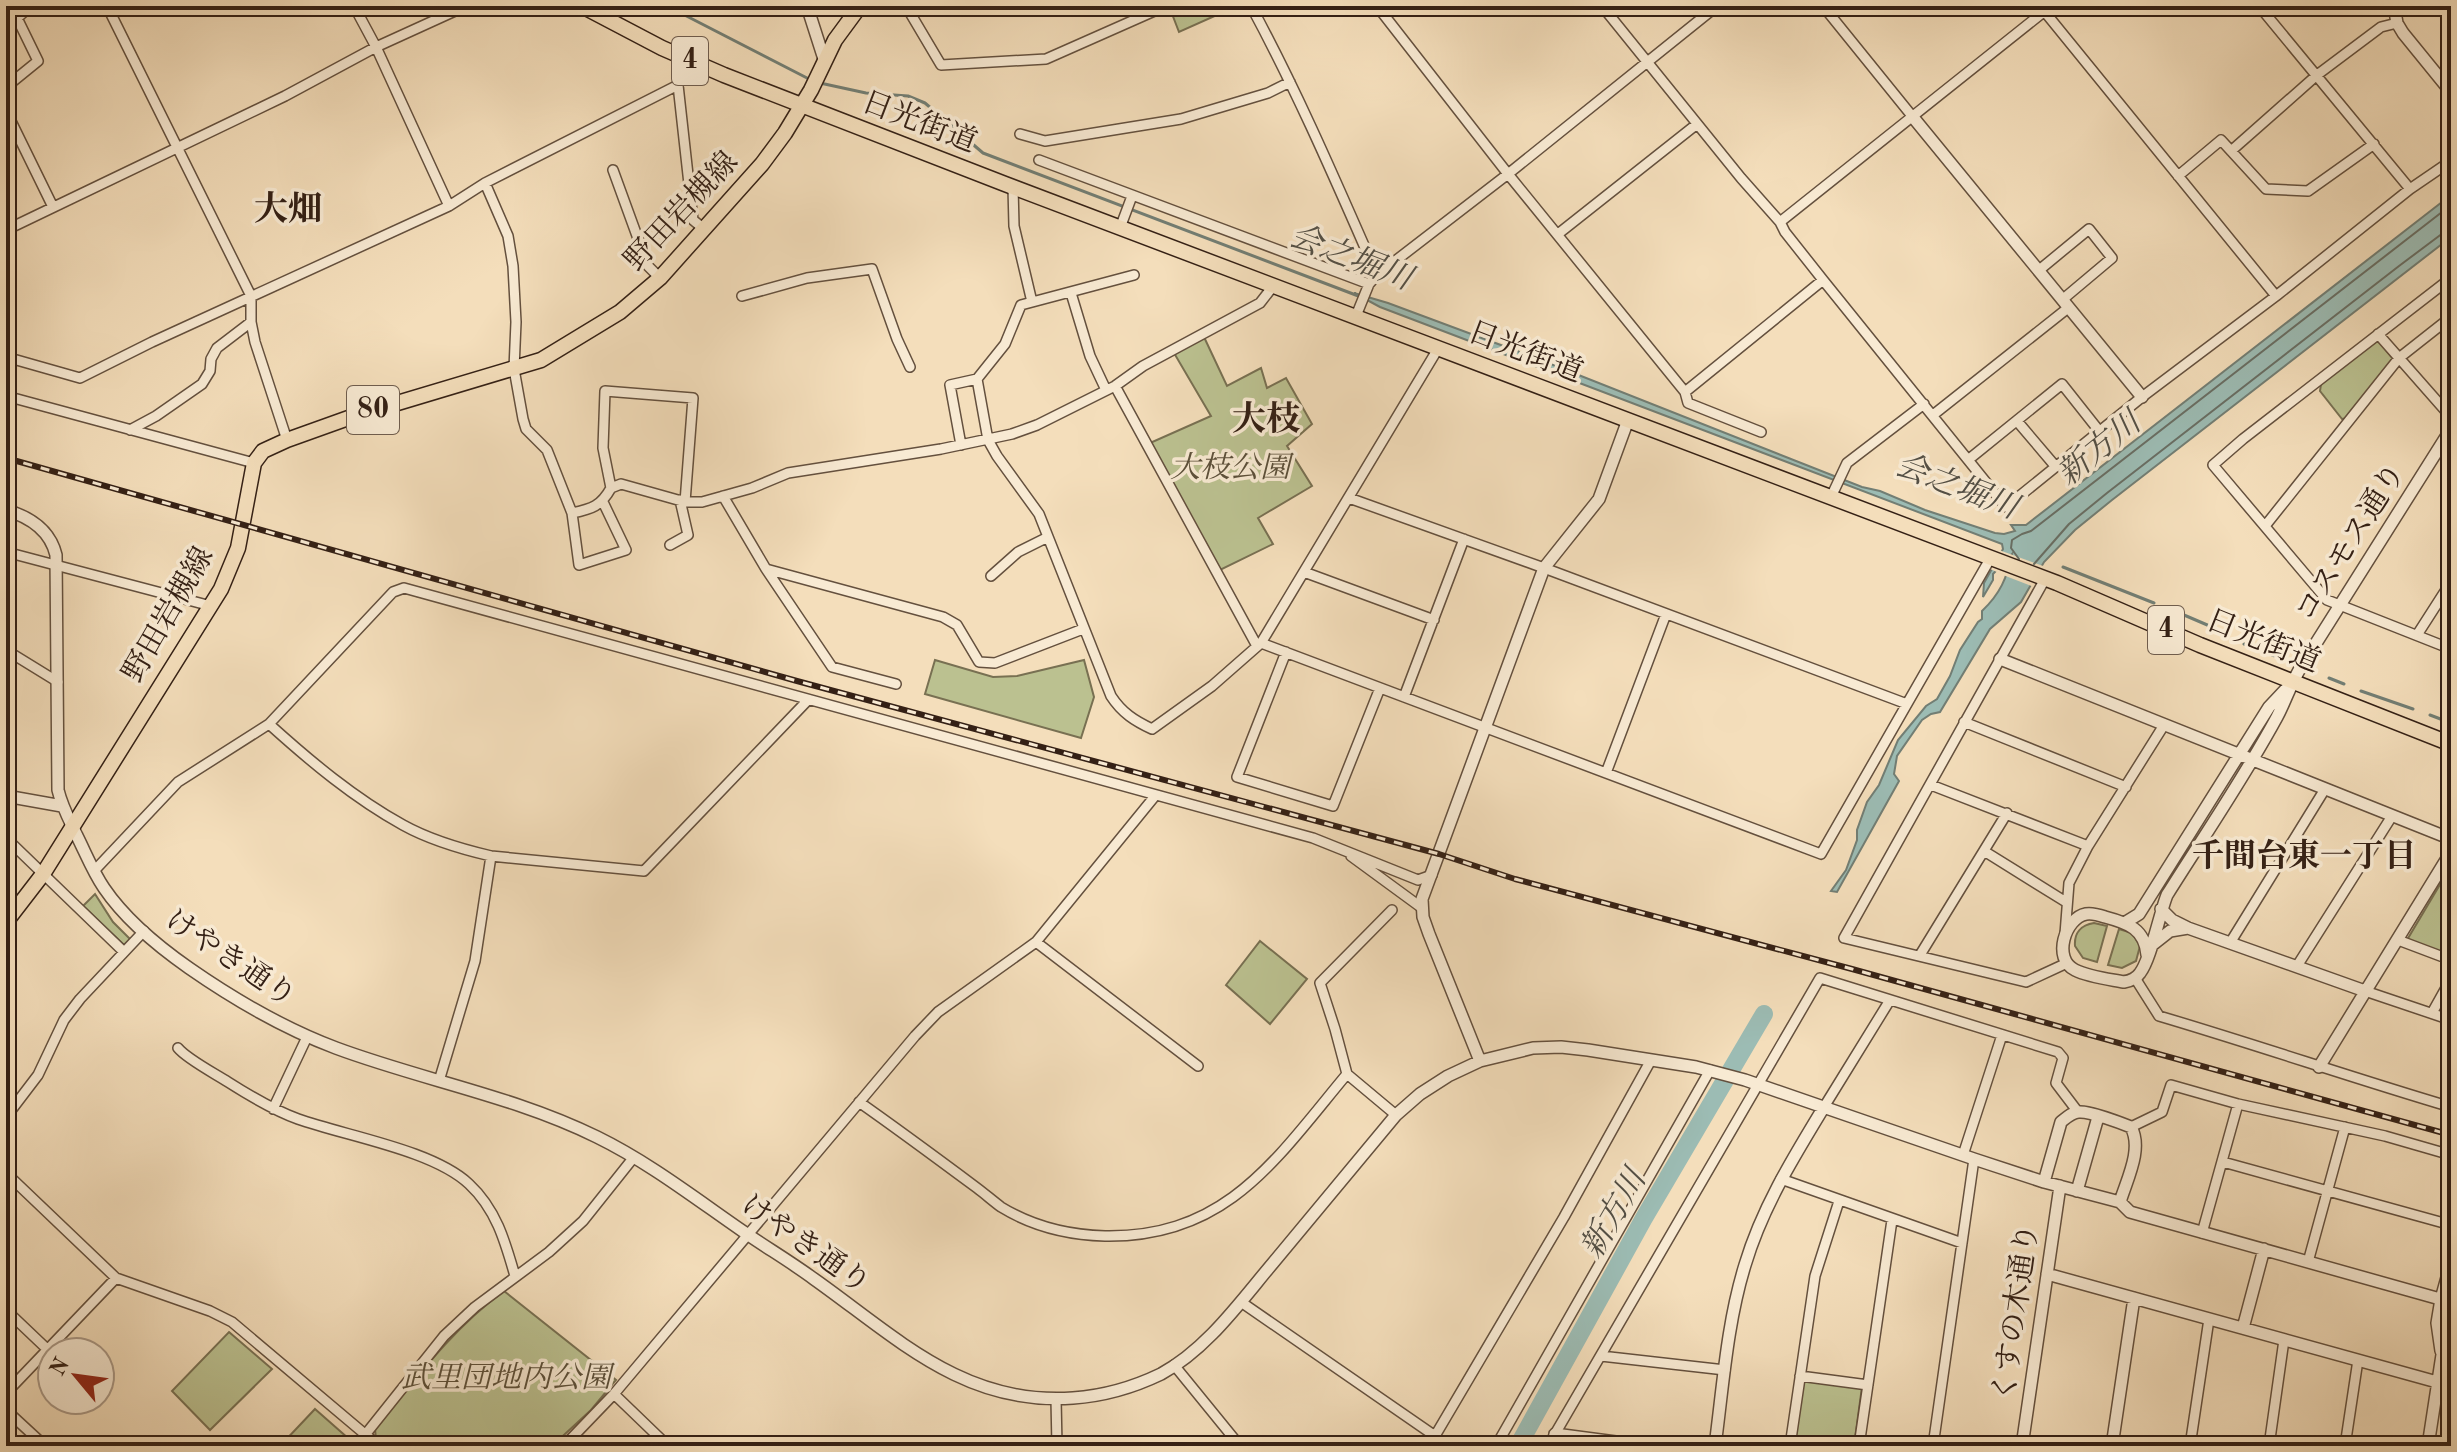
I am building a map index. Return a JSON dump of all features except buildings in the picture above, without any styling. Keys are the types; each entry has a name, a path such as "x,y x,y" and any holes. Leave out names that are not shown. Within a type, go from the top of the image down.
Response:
{"main road":[{"name":"日光街道","path":"582,6 692,62 1013,187 1122,222 1274,285 1358,310 1439,347 2043,578 2292,682 2451,743"},
{"name":"野田岩槻線","path":"6,922 43,874 211,606 238,548 254,463 263,451 354,416 541,360 620,312 660,278 762,164 802,105 841,30 860,6"}],"street":[{"path":"6,27 31,6"},
{"path":"107,6 251,296 255,342 287,440"},
{"path":"354,6 449,206"},
{"path":"6,230 285,96 376,47 466,6"},
{"path":"807,6 818,73"},
{"path":"906,6 941,65 1046,59 1159,9 1158,6"},
{"path":"1251,6 1290,82 1377,275"},
{"path":"1377,6 1685,392 1688,403 1761,432"},
{"path":"1602,6 1780,222 2006,507 2142,397 2410,189 2451,161"},
{"path":"1358,310 1377,275 1717,6"},
{"path":"1823,6 2142,397"},
{"path":"2259,6 2410,189"},
{"path":"2394,6 2397,23 2409,42 2451,92"},
{"path":"2445,6 2451,14"},
{"path":"1780,222 2045,8 2276,296"},
{"path":"6,87 38,61 17,18"},
{"path":"2231,151 2317,75 2381,27 2397,23"},
{"path":"6,357 80,378 449,206 485,183 678,85 692,62"},
{"path":"1020,134 1045,141 1181,119 1268,93 1290,82"},
{"path":"678,85 693,220 704,229"},
{"path":"6,111 53,207"},
{"path":"1558,234 1697,124"},
{"path":"2178,176 2221,140 2266,189 2308,191 2374,144"},
{"path":"1039,160 1131,198 1369,286"},
{"path":"613,170 648,266 660,278"},
{"path":"485,183 508,236 516,322 514,369 526,429 547,450 572,513 579,565 626,550 603,502"},
{"path":"1013,187 1014,226 1032,302"},
{"path":"1122,222 1131,198"},
{"path":"1933,415 2065,304 2112,258 2089,229 2038,271"},
{"path":"742,296 807,278 872,269 910,367"},
{"path":"961,445 950,385 977,379 1005,344 1021,305 1134,275"},
{"path":"2451,278 2213,465 2327,600 2451,649"},
{"path":"1685,392 1823,280"},
{"path":"572,513 592,509 603,502 611,488 621,484 682,501 702,502 752,488 788,473 1012,434 1111,388 1143,366 1260,303 1274,285"},
{"path":"1071,293 1090,356 1259,645 1286,652 1821,854 1991,559"},
{"path":"2265,526 2399,358 2451,317"},
{"path":"130,430 202,384 217,348 251,322"},
{"path":"2378,334 2451,417"},
{"path":"977,379 988,440 1039,514 1111,696 1132,719 1152,729 1212,686 1259,645 1439,347"},
{"path":"1968,460 2062,384 2100,432"},
{"path":"611,488 603,448 605,391 693,398 682,501 688,535 670,545"},
{"path":"6,396 254,463"},
{"path":"1831,497 1847,463 1924,404"},
{"path":"1480,1061 1429,934 1422,899 1544,568 1599,499 1628,420"},
{"path":"2017,421 2056,467"},
{"name":"コスモス通り","path":"2139,974 2167,895 2252,761 2279,714 2292,682 2451,429"},
{"path":"723,496 766,569 832,667 896,684"},
{"path":"1349,498 1907,704"},
{"path":"6,510 26,517 45,532 54,546 58,566 58,790 62,806 6,796"},
{"path":"991,576 1018,552 1048,537"},
{"path":"1404,697 1464,539"},
{"path":"6,552 211,606"},
{"path":"766,569 943,617 957,625 979,662 995,663 1083,629"},
{"path":"1304,572 1434,620"},
{"path":"2043,578 1844,938 2026,982 2067,963"},
{"path":"2417,635 2451,582"},
{"path":"94,871 178,782 269,724 393,592 404,588 1338,847 1418,880 1432,875"},
{"path":"1606,773 1666,614"},
{"path":"6,650 58,682"},
{"path":"1286,652 1237,777 1333,806 1380,688"},
{"path":"2000,659 2451,839"},
{"name":"コスモス通り","path":"2126,922 2139,914 2269,707 2292,682"},
{"path":"269,724 307,758 402,825 468,851 644,871 808,700"},
{"path":"1964,722 2126,787"},
{"path":"2164,725 2088,846 2069,883 2063,944 2067,963 2074,970 2124,982 2139,974 2159,1016 2451,1107"},
{"path":"1931,785 2088,846"},
{"path":"2230,943 2325,789"},
{"path":"564,1446 614,1394 938,1012 1036,942 1155,796"},
{"name":"けやき通り","path":"62,806 94,871 116,904 184,965 235,999 307,1037 540,1113 595,1136 669,1178 944,1372 989,1390 1020,1396 1074,1398 1111,1392 1149,1379 1174,1365 1204,1341 1241,1302 1396,1115 1420,1094 1448,1076 1480,1061 1533,1048 1561,1047 1715,1071 2044,1182 2120,1202 2130,1212 2445,1297"},
{"path":"1920,955 2007,813"},
{"path":"2297,966 2392,816"},
{"path":"6,838 124,952"},
{"path":"1338,847 1422,908"},
{"path":"1984,851 2066,902"},
{"path":"2319,1067 2451,852"},
{"path":"439,1081 475,961 491,856"},
{"path":"2161,909 2172,920 2188,928 2451,1020"},
{"path":"1392,910 1320,983 1347,1074 1396,1115"},
{"path":"2065,934 2085,914 2126,922 2142,934 2149,951 2170,931 2188,928"},
{"path":"6,1117 38,1075 64,1020 144,931"},
{"path":"2398,940 2451,960"},
{"path":"1036,942 1198,1066"},
{"path":"1548,1446 1820,978 2058,1052 2063,1058 2056,1083 2078,1112"},
{"path":"2432,1013 2451,979"},
{"path":"1715,1446 1735,1306 1759,1226 1781,1179 1890,1000"},
{"path":"1933,1446 1962,1243 1968,1157 2002,1035"},
{"path":"273,1109 307,1037"},
{"path":"178,1048 185,1057 200,1063 273,1109 421,1156 461,1178 495,1215 515,1276"},
{"path":"1241,1302 1434,1441 1651,1060"},
{"path":"1496,1446 1715,1071"},
{"path":"859,1102 1002,1207 1036,1223 1078,1235 1130,1236 1179,1225 1211,1213 1244,1190 1272,1163 1347,1074"},
{"path":"2044,1182 2061,1122 2068,1116 2078,1112 2131,1127 2162,1112 2171,1085 2451,1155"},
{"path":"2202,1233 2238,1104"},
{"path":"2077,1191 2098,1117"},
{"path":"2120,1202 2136,1149 2136,1136 2131,1127"},
{"path":"2308,1262 2345,1127"},
{"path":"365,1435 444,1336 475,1307 549,1252 583,1221 634,1157"},
{"path":"2223,1162 2451,1225"},
{"path":"6,1173 116,1278 210,1311 232,1322 379,1446"},
{"path":"1781,1179 1962,1243"},
{"name":"くすの木通り","path":"2022,1446 2060,1186"},
{"path":"1790,1446 1815,1276 1839,1201"},
{"path":"1859,1446 1892,1220"},
{"path":"2243,1328 2264,1249"},
{"path":"2428,1446 2451,1259"},
{"path":"2047,1274 2437,1382"},
{"path":"60,1336 116,1278"},
{"path":"2112,1446 2134,1298"},
{"path":"6,1310 36,1339"},
{"path":"2190,1446 2209,1319"},
{"path":"2269,1446 2284,1340"},
{"path":"2441,1354 2451,1341"},
{"path":"1601,1356 1725,1370"},
{"path":"2345,1446 2358,1360"},
{"path":"6,1393 36,1361"},
{"path":"1174,1365 1240,1446"},
{"path":"1800,1376 1868,1385"},
{"path":"614,1394 668,1446"},
{"path":"1056,1399 1057,1446"},
{"path":"6,1410 45,1446"},
{"path":"1555,1434 1637,1445"}],"green space":[{"path":"1169,6 1237,6 1179,32"},
{"name":"大枝公園","path":"1204,337 1227,386 1261,368 1267,388 1286,378 1312,424 1287,446 1312,486 1258,518 1273,544 1220,570 1150,443 1211,416 1174,353"},
{"path":"2378,340 2393,359 2348,418 2342,419 2320,391 2321,384"},
{"path":"935,660 993,677 1017,676 1084,660 1094,697 1081,738 925,694"},
{"path":"2451,866 2451,955 2407,940"},
{"path":"95,894 113,922 130,939 124,945 83,906"},
{"path":"2094,923 2107,926 2097,962 2083,958 2075,946 2079,930"},
{"path":"2119,929 2132,933 2140,946 2136,961 2122,968 2108,965"},
{"path":"1260,941 1307,979 1270,1024 1226,985"},
{"name":"武里団地内公園","path":"504,1291 616,1380 591,1410 552,1446 385,1446 376,1439 375,1429 435,1356 468,1321"},
{"path":"229,1332 272,1369 210,1430 172,1391"},
{"path":"1803,1379 1862,1387 1854,1446 1794,1446"},
{"path":"315,1409 357,1446 280,1446"}],"water":[{"path":"2451,195 2451,237 2112,500 2075,530 2044,562 2021,602 1990,629 1940,712 1922,720 1897,756 1894,774 1899,781 1837,892 1831,891 1846,870 1867,802 1879,785 1898,740 1926,706 1937,699 1960,650 1982,619 1982,611 2002,585 2012,554 1993,574 1983,597 1984,583 2003,549 2002,544 1380,307 1354,293 1533,357 1862,487 2004,534 2015,531 2011,525 2026,525"}],"pier":[{"path":"1999,550 2046,567 2034,587 2003,575 2005,566 1999,573 1988,568"}],"waterway":[{"name":"会之堀川","path":"6,18 21,6"},
{"name":"会之堀川","path":"667,6 809,79"},
{"name":"会之堀川","path":"820,83 866,93 908,96 925,103 983,153 1361,297"},
{"path":"2063,567 2154,603"},
{"path":"2177,612 2219,630 2223,635"},
{"path":"2244,644 2275,656"},
{"path":"2329,678 2344,684"},
{"path":"2361,691 2413,709"},
{"path":"2430,715 2451,723"},
{"name":"新方川","path":"1518,1446 1644,1218 1764,1014"}],"railway":[{"path":"6,458 797,681 1439,854 1515,879 2451,1135"}],"district":[{"name":"大畑","path":"288,211"},
{"name":"大枝","path":"1266,421"},
{"name":"千間台東一丁目","path":"2304,858"}]}
